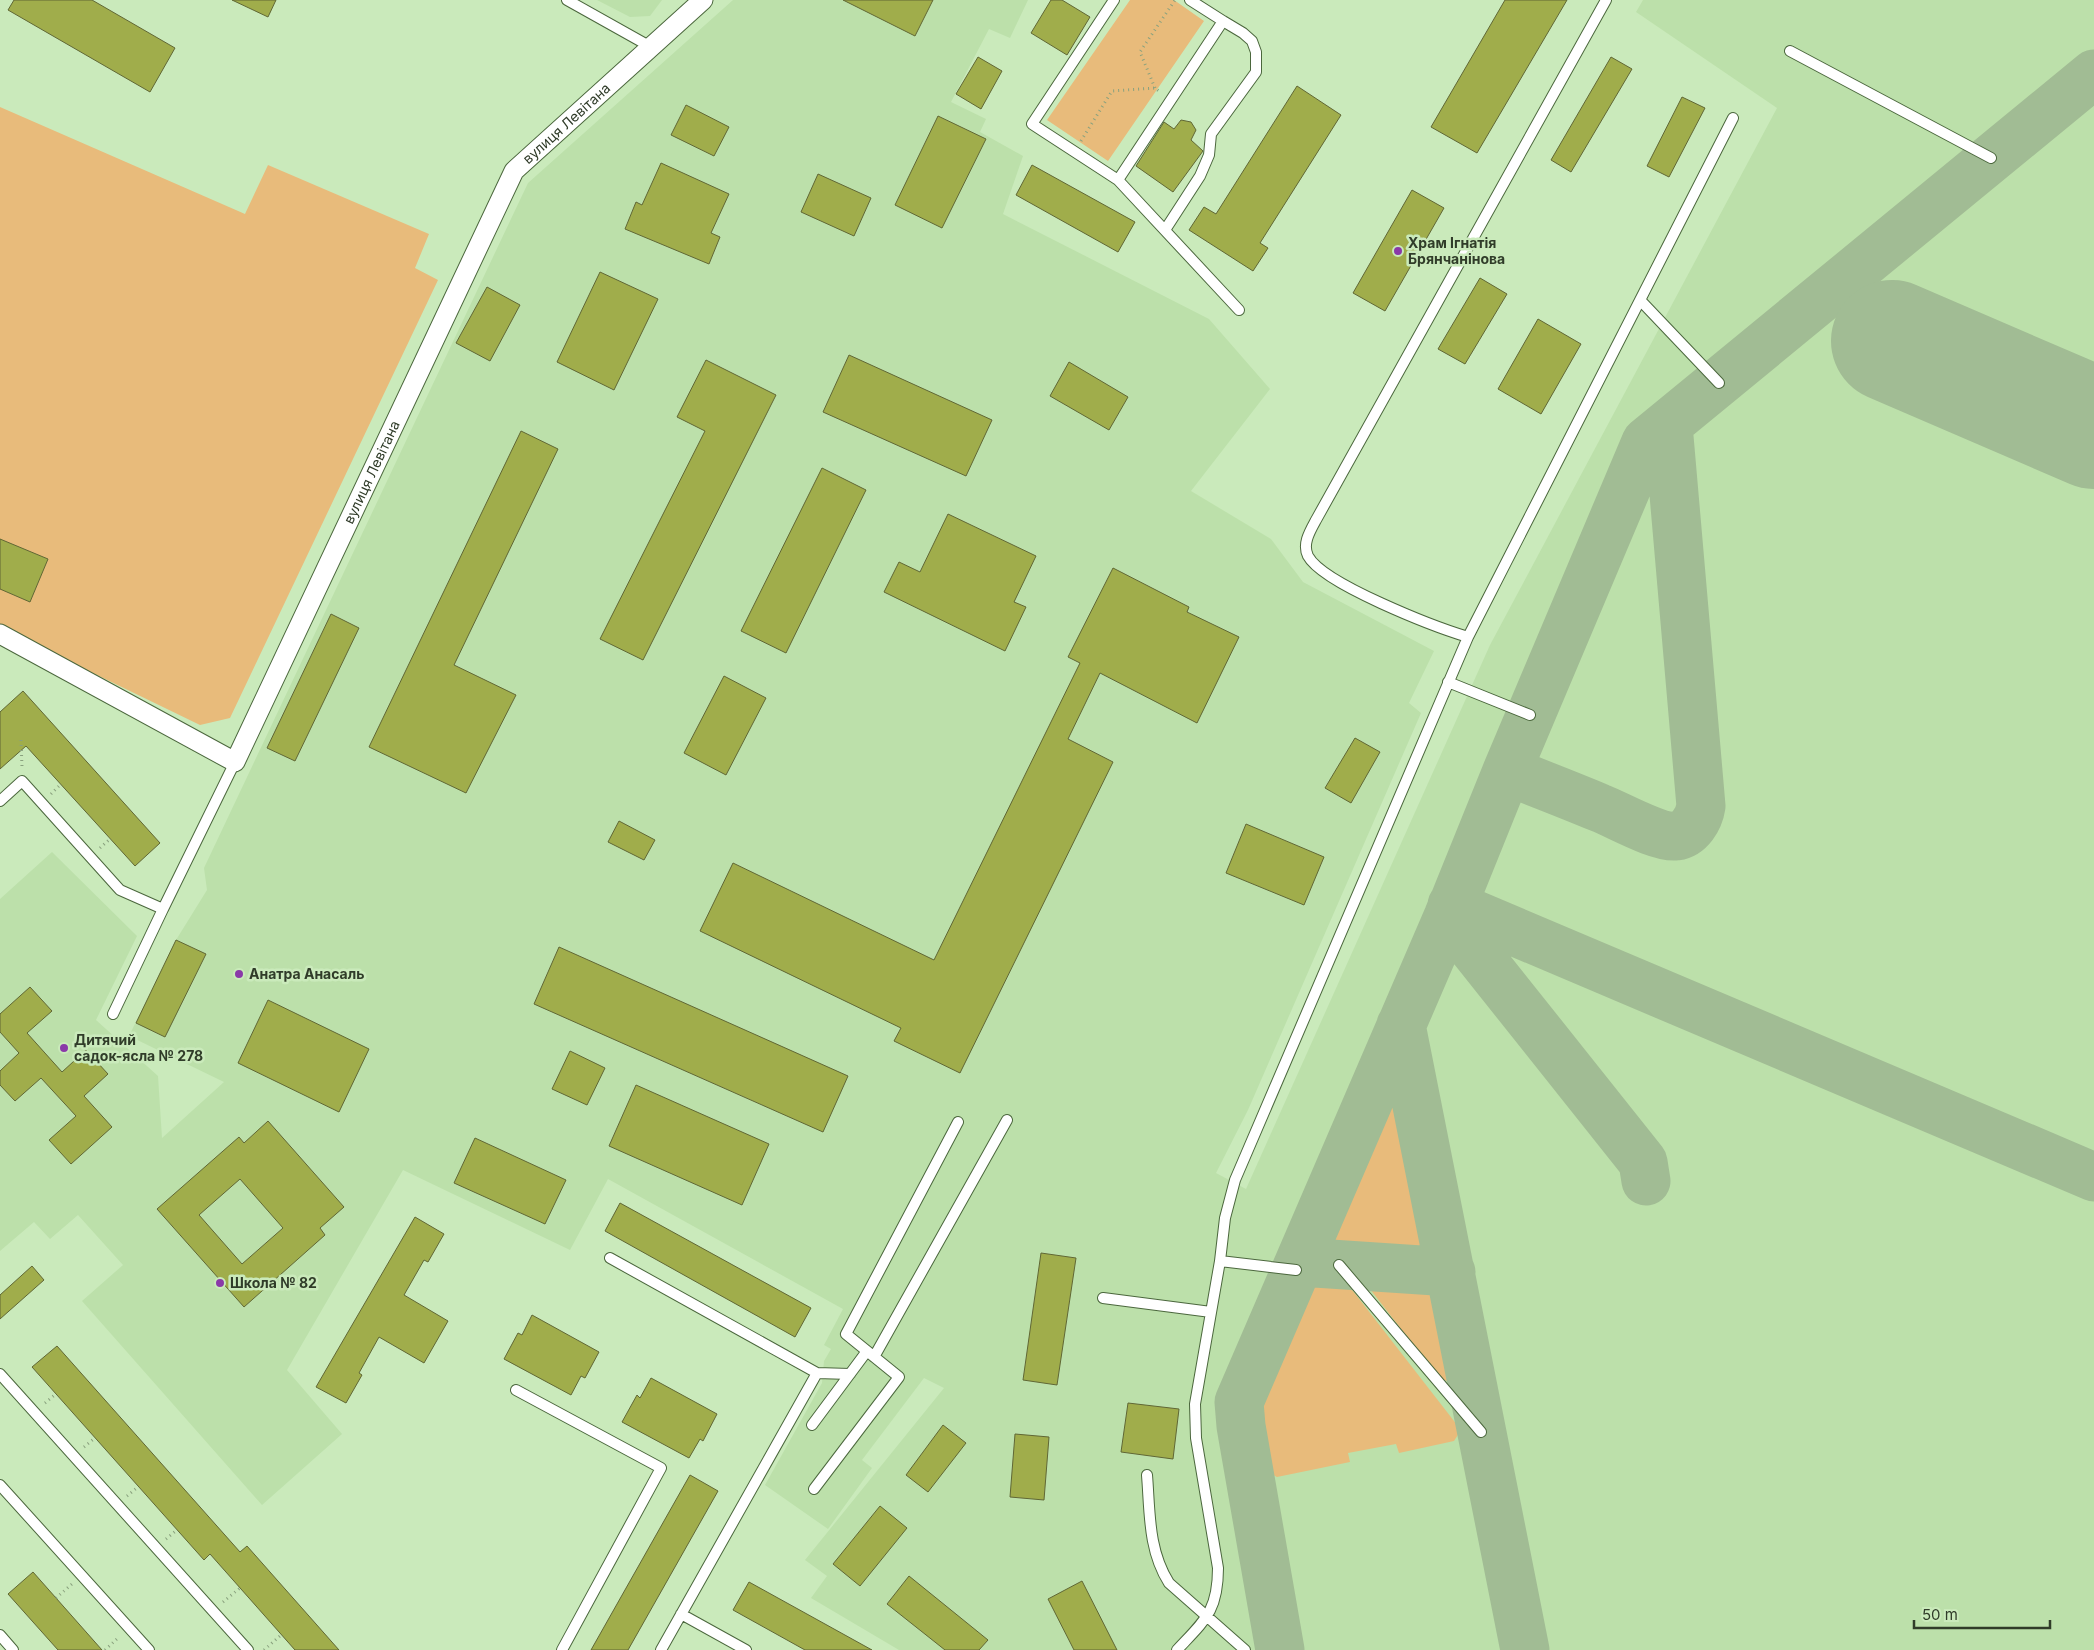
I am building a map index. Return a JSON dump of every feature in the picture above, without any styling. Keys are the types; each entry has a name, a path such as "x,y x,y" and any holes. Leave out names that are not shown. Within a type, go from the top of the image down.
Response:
{"street":[{"name":"вулиця Левітана","path":"235,762 514,171 703,0"},
{"path":"0,634 235,762"}],"lane":[{"path":"567,0 651,47"},
{"path":"1114,0 1032,124 1118,180 1240,310"},
{"path":"1165,230 1200,176 1209,155 1212,134 1256,72 1258,62 1252,41 1243,33 1190,0"},
{"path":"1468,637 1435,627 1337,582 1318,569 1307,555 1306,541 1606,0"},
{"path":"1118,180 1223,21"},
{"path":"1790,51 1992,158"},
{"path":"1177,1650 1207,1617 1218,1584 1218,1568 1196,1438 1195,1404 1220,1261 1225,1218 1234,1180 1468,637 1733,118"},
{"path":"1640,300 1720,382"},
{"path":"1448,682 1530,715"},
{"path":"112,1014 235,762"},
{"path":"0,801 22,781 120,890 163,910"},
{"path":"812,1424 850,1374 871,1354 1007,1120"},
{"path":"814,1489 898,1377 846,1334 958,1122"},
{"path":"610,1258 817,1373 850,1374"},
{"path":"1220,1261 1296,1270"},
{"path":"1339,1264 1481,1432"},
{"path":"1103,1298 1211,1312"},
{"path":"661,1650 817,1373"},
{"path":"0,1374 248,1650"},
{"path":"516,1390 661,1468 562,1650"},
{"path":"1147,1475 1152,1542 1162,1572 1169,1582 1245,1650"},
{"path":"0,1485 148,1650"},
{"path":"681,1614 746,1650"},
{"path":"0,1635 13,1650"}],"path":[{"path":"1172,99 1155,88 1140,52 1175,0"},
{"path":"1075,152 1112,91 1155,88"},
{"path":"21,740 22,781"},
{"path":"56,1598 81,1575"},
{"path":"213,1611 240,1588"},
{"path":"105,1650 129,1628"},
{"path":"264,1650 281,1634"}],"shaded area":[{"path":"597,0 662,0 650,16 630,17"},
{"path":"733,0 1028,0 1010,38 989,29 951,102 986,119 980,132 1023,156 1003,214 1209,319 1270,389 1191,491 1271,539 1303,582 1434,651 1409,703 1421,713 1248,1110 1216,1173 1246,1189 1490,645 1777,108 1636,12 1643,0 2094,0 2094,1650 899,1650 811,1598 827,1576 805,1560 944,1388 924,1378 862,1460 872,1468 828,1529 765,1485 822,1383 824,1361 831,1349 824,1345 843,1309 608,1179 570,1250 403,1170 287,1370 342,1434 262,1505 82,1301 123,1265 78,1215 50,1239 34,1222 0,1251 0,899 52,852 137,936 96,1020 158,1076 162,1138 224,1082 129,1036 176,940 207,890 204,868 528,183"},
{"path":"1130,0 1174,0 1204,21 1108,161 1047,120"},
{"path":"0,107 245,214 268,165 429,234 415,268 438,280 230,718 200,725 0,628"},
{"path":"1391,1088 1396,1090 1428,1256 1332,1249 1328,1243 1329,1230"},
{"path":"1308,1280 1343,1283 1353,1291 1461,1430 1454,1441 1399,1453 1396,1444 1348,1453 1350,1462 1277,1477 1264,1470 1254,1415 1259,1394"},
{"path":"1363,1280 1434,1285 1455,1384 1444,1380 1432,1369"}],"building":[{"path":"14,0 92,0 175,48 150,92 8,10"},
{"path":"232,0 276,0 268,17"},
{"path":"843,0 933,0 915,36"},
{"path":"1051,0 1062,0 1090,17 1067,55 1031,33"},
{"path":"1505,0 1567,0 1477,153 1431,127"},
{"path":"978,57 1002,71 981,109 956,94"},
{"path":"1611,57 1632,69 1571,172 1551,160"},
{"path":"1297,86 1341,115 1260,243 1268,248 1253,271 1189,230 1204,207 1216,214"},
{"path":"1682,97 1705,108 1669,177 1647,166"},
{"path":"686,105 729,127 714,156 671,135"},
{"path":"938,116 986,139 942,228 895,205"},
{"path":"1181,120 1191,122 1196,130 1191,140 1203,151 1173,192 1136,166 1164,122 1174,129"},
{"path":"661,163 729,194 711,233 720,237 709,264 625,229 636,202 642,205"},
{"path":"1032,165 1135,222 1118,252 1016,195"},
{"path":"818,174 871,198 854,236 801,212"},
{"name":"Храм Ігнатія Брянчанінова","path":"1412,190 1444,208 1385,311 1353,293"},
{"path":"600,272 658,299 614,390 557,362"},
{"path":"1480,278 1507,294 1465,364 1438,349"},
{"path":"487,287 520,305 490,361 456,343"},
{"path":"1538,319 1581,344 1541,414 1498,389"},
{"path":"849,355 992,420 966,476 823,412"},
{"path":"706,360 776,395 643,660 600,639 705,431 677,417"},
{"path":"1069,362 1128,397 1109,430 1050,396"},
{"path":"521,431 558,449 454,665 516,695 466,793 369,747"},
{"path":"822,468 866,490 786,653 741,631"},
{"path":"948,514 1036,556 1014,602 1026,607 1005,651 884,592 899,562 920,572"},
{"path":"0,539 48,559 30,602 0,589"},
{"path":"1113,568 1189,607 1187,612 1239,637 1197,723 1100,673 1068,739 1113,762 960,1073 894,1041 901,1028 700,931 733,863 934,960 1080,663 1068,657"},
{"path":"331,614 359,628 295,761 267,748"},
{"path":"724,676 766,698 726,775 684,753"},
{"path":"23,691 160,843 135,866 26,746 0,769 0,712"},
{"path":"1355,738 1380,752 1351,803 1325,788"},
{"path":"619,821 655,840 644,860 608,842"},
{"path":"1246,824 1324,857 1304,905 1226,873"},
{"path":"176,940 206,954 165,1037 136,1023"},
{"path":"559,947 848,1076 823,1132 534,1004"},
{"path":"30,987 52,1011 27,1033 62,1072 86,1050 108,1074 84,1096 112,1127 71,1164 49,1140 76,1116 41,1078 15,1101 0,1085 0,1071 19,1053 0,1032 0,1014"},
{"path":"268,1000 369,1049 339,1112 238,1063"},
{"path":"570,1051 605,1068 587,1105 552,1089"},
{"path":"636,1085 769,1144 742,1205 609,1146"},
{"path":"268,1121 344,1207 320,1228 325,1235 244,1307 157,1209 239,1137 244,1143","holes":["240,1179 283,1228 242,1264 199,1215"]},
{"path":"475,1138 566,1180 545,1224 454,1183"},
{"path":"620,1203 811,1308 795,1337 605,1231"},
{"path":"415,1217 444,1234 428,1262 424,1260 404,1295 448,1321 424,1363 379,1337 359,1373 362,1375 346,1403 316,1387"},
{"path":"1041,1253 1076,1258 1057,1385 1023,1380"},
{"path":"32,1266 44,1280 0,1319 0,1295"},
{"path":"532,1315 599,1352 585,1378 581,1376 571,1395 504,1359 518,1333 522,1335"},
{"path":"57,1346 240,1552 247,1546 339,1650 295,1650 210,1554 204,1560 32,1367"},
{"path":"651,1378 717,1414 703,1441 700,1439 689,1458 622,1422 637,1395 640,1398"},
{"path":"1128,1403 1179,1409 1173,1459 1121,1452"},
{"path":"943,1425 966,1443 928,1492 906,1475"},
{"path":"1015,1434 1049,1437 1044,1500 1010,1497"},
{"path":"690,1475 718,1491 628,1650 591,1650"},
{"path":"880,1506 907,1528 860,1586 833,1564"},
{"path":"33,1572 102,1650 58,1650 8,1594"},
{"path":"909,1576 988,1640 979,1650 945,1650 887,1604"},
{"path":"1082,1581 1117,1650 1074,1650 1048,1599"},
{"path":"749,1582 872,1650 805,1650 733,1610"}],"taxiway":[{"path":"1280,1650 1241,1426 1239,1402 1448,917 1507,771 1646,442 2094,74"},
{"path":"1507,771 1608,811 1649,830 1668,836 1681,835 1686,832 1698,816 1701,806 1668,425"},
{"path":"1452,905 2094,1177"},
{"path":"1448,917 1643,1162 1646,1181"},
{"path":"1401,1025 1525,1650"},
{"path":"1300,1262 1451,1272"}],"runway":[{"path":"1892,341 2094,428"}],"place":[{"name":"Храм Ігнатія Брянчанінова","path":"1398,251"},
{"name":"Анатра Анасаль","path":"239,974"},
{"name":"Дитячий садок-ясла № 278","path":"64,1048"},
{"name":"Школа № 82","path":"220,1283"}]}
